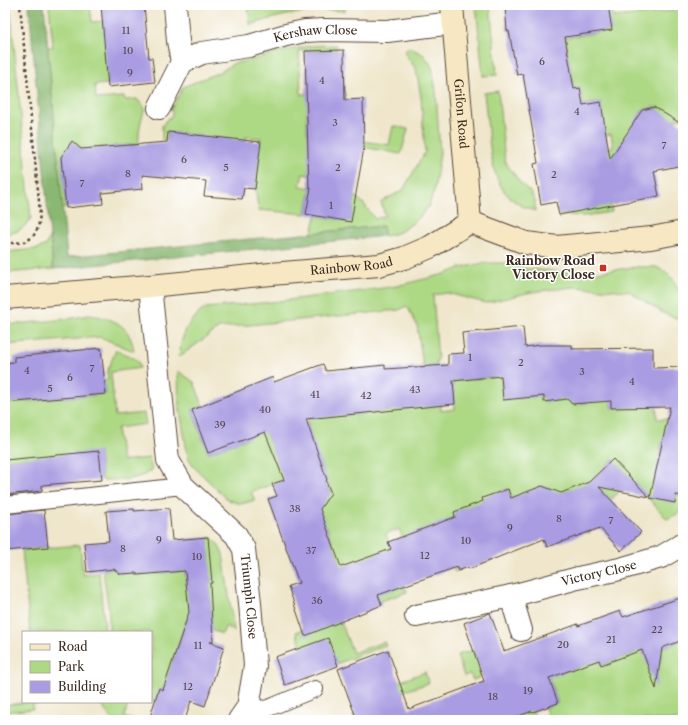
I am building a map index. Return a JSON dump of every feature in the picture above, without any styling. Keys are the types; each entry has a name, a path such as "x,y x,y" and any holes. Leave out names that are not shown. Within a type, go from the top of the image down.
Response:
{"street":[{"path":"159,108 182,62 178,41 175,5"},
{"name":"Kershaw Close","path":"182,62 202,53 249,46 305,31 387,31 452,14"},
{"name":"Grifon Road","path":"452,14 470,222"},
{"path":"470,222 526,244 557,247 651,238 683,232"},
{"name":"Rainbow Road","path":"5,298 150,286 385,263 404,258 430,247 470,222"},
{"name":"Triumph Close","path":"150,286 168,460 183,486 236,534 244,550 255,666 244,714"},
{"name":"Victory Close","path":"416,616 511,596 578,578 620,569 662,557 683,544"},
{"path":"511,596 520,630"}],"lane":[{"path":"5,505 183,486"},
{"name":"Triumph Close","path":"244,714 266,709 315,689"}],"path":[{"path":"5,243 24,242 34,235 40,222 40,201 20,5"}],"green space":[{"path":"5,5 10,5 31,218 21,229 5,234"},
{"path":"29,5 44,5 67,257 383,226 385,236 53,269"},
{"path":"49,5 90,5 92,22 105,21 108,84 95,85 96,99 124,97 125,100 137,99 145,108 140,126 139,144 113,146 114,159 85,152 77,145 69,146 62,163 66,208 62,208 47,47 53,47"},
{"path":"248,5 284,5 285,8 311,5 345,5 345,11 309,11 273,18 250,25"},
{"path":"476,5 490,5 497,75 483,76"},
{"path":"564,5 612,5 613,17 654,13 654,5 659,5 660,12 683,10 683,118 660,122 658,109 654,107 642,110 612,185 616,204 611,205 612,212 583,216 559,215 542,160 613,147 611,134 563,143 605,131 601,102 583,105 580,88 574,89 565,41 516,46 612,30"},
{"path":"337,45 336,50 299,51 301,94 345,93 345,100 319,101 307,112 307,133 320,132 312,176 303,174 300,186 311,188 306,214 259,210 256,183 261,138 246,137 244,155 200,179 205,136 168,132 167,141 162,139 162,126 168,118 170,118 173,112 171,110 183,87 222,71 234,63 310,46"},
{"path":"409,47 424,55 432,67 436,91 440,154 434,191 429,206 417,220 400,232 385,236 382,226 312,233 316,216 351,221 355,196 364,204 375,219 385,216 381,202 403,190 425,152 421,97 416,69 404,53"},
{"path":"498,91 505,162 519,181 531,193 535,201 535,211 513,200 505,192 496,174 491,151 484,93"},
{"path":"393,126 408,129 401,154 347,144 348,139 389,145"},
{"path":"51,234 53,269 5,273 5,252 37,249 46,245"},
{"path":"484,263 510,263 527,269 582,274 636,267 656,267 664,271 672,278 683,297 683,316 676,318 663,313 629,291 574,287 531,292 486,303 447,293 433,295 438,360 436,361 441,411 455,409 453,381 494,377 491,338 497,337 503,399 544,396 544,402 560,400 555,350 567,399 572,404 587,403 610,352 611,408 637,407 656,370 657,419 672,419 683,444 663,439 659,457 673,460 675,503 676,495 683,496 683,511 667,519 613,459 602,470 621,490 591,519 587,520 591,532 588,533 572,489 553,496 551,489 542,486 534,489 531,496 540,540 537,542 522,500 513,503 508,489 482,499 487,511 473,505 454,512 455,517 441,523 458,571 455,572 453,568 403,539 399,529 386,534 407,592 381,601 340,620 353,653 384,642 386,645 336,664 302,648 296,632 316,625 298,575 339,560 326,525 283,540 316,501 331,493 322,467 251,492 255,500 241,504 228,500 194,467 188,457 179,405 178,371 194,382 203,406 192,410 208,453 249,438 263,427 269,442 291,434 295,430 309,425 307,418 343,379 347,415 389,411 385,371 437,405 433,365 423,366 417,325 407,306 399,310 219,328 179,357 186,329 194,318 206,308 272,302 392,287 445,274 460,268"},
{"path":"89,315 106,318 119,324 129,335 134,351 100,337 5,345 5,325 68,319"},
{"path":"116,350 136,359 140,368 111,372 115,416 144,413 146,424 117,428 122,461 149,458 152,470 146,474 134,478 102,480 99,452 28,482 26,458 5,460 5,403 106,394 104,380 108,380 107,372"},
{"path":"208,537 212,538 218,544 223,554 234,631 226,626 222,634 186,621 163,690 159,689 155,702 152,700 152,631 109,631 109,613 103,570 136,566 138,575 185,571 186,585 210,583"},
{"path":"80,545 83,575 99,573 105,631 30,631 22,550"},
{"path":"675,599 683,613 683,640 669,602"},
{"path":"630,618 643,654 660,663 661,655 659,649 683,640 683,720 545,720 549,719 545,708 558,703 548,675 543,649 554,676 592,662 586,625 601,665 635,653 624,621"},
{"path":"474,650 491,673 473,680 470,674 464,676 457,655"},
{"path":"425,672 429,683 380,699 370,711 353,717 357,710 377,690"},
{"path":"48,703 33,704 33,709 5,712 5,705"},
{"path":"103,703 129,703 124,717 133,720 112,720 104,709"},
{"path":"531,706 536,720 509,720"}],"building":[{"path":"101,5 144,5 149,58 152,58 155,82 108,87"},
{"path":"505,5 608,5 612,30 565,37 574,89 580,88 583,105 601,102 610,159 642,110 654,107 683,125 683,165 654,171 659,196 559,215 556,202 541,205 534,164 538,163 523,74 517,75 509,31 507,31"},
{"path":"344,50 345,100 363,99 364,148 351,222 306,214 311,188 309,188 305,51"},
{"path":"168,132 261,142 255,189 244,188 242,199 204,196 206,181 142,175 143,189 102,193 103,204 66,208 61,157 72,141 81,149 167,142"},
{"path":"523,327 525,347 540,345 572,345 572,349 653,348 653,368 683,367 683,496 676,495 675,503 650,498 670,407 611,408 611,401 572,404 567,399 544,402 544,396 503,400 501,376 453,381 455,404 306,419 331,493 320,509 341,567 391,549 388,542 455,517 454,512 483,501 482,498 508,489 511,498 542,486 561,493 589,482 613,459 649,497 599,487 641,532 621,551 600,528 547,547 544,539 469,569 468,567 458,571 457,567 378,595 382,605 305,636 288,586 299,583 268,499 277,496 272,484 284,480 265,432 208,453 192,410 273,377 274,382 323,364 326,371 385,365 385,369 448,365 448,354 464,353 462,333"},
{"path":"101,348 106,394 5,403 5,363 14,362 14,357"},
{"path":"99,451 102,480 42,485 42,491 5,495 5,460"},
{"path":"169,508 172,540 208,537 212,583 210,583 213,642 210,642 224,647 205,706 191,701 185,720 149,720 159,688 163,690 189,612 185,571 137,575 137,573 120,574 114,569 87,572 84,543 109,541 106,511 134,509 134,511"},
{"path":"44,510 48,547 5,551 5,514"},
{"path":"683,597 683,640 662,648 656,689 642,650 601,665 599,660 549,678 558,703 509,720 357,720 338,669 388,650 409,709 484,681 464,623 490,613 504,651 578,624 578,626 620,611 623,617"},
{"path":"328,638 338,666 285,685 275,657"}],"place":[{"name":"Rainbow Road Victory Close","path":"603,268"}]}
